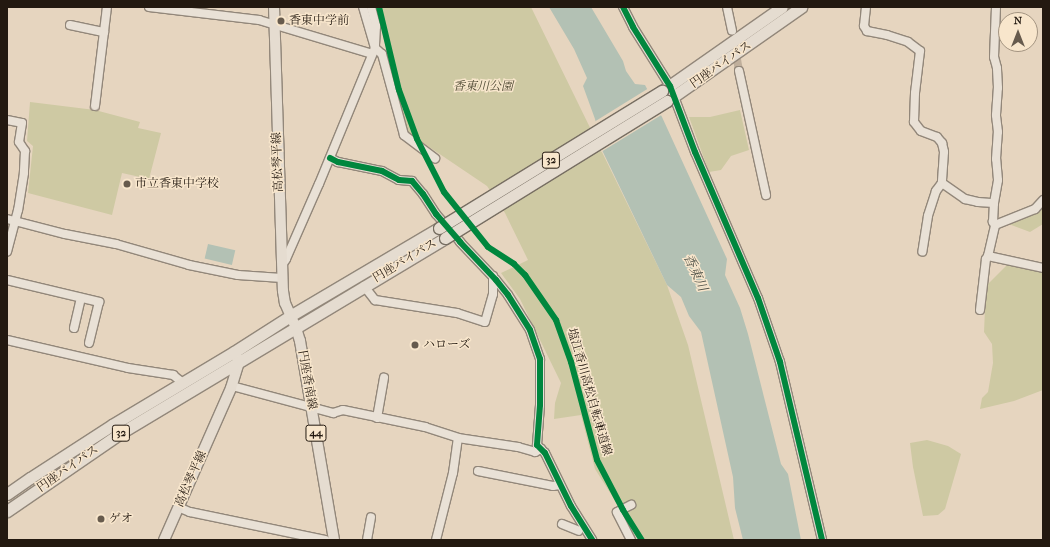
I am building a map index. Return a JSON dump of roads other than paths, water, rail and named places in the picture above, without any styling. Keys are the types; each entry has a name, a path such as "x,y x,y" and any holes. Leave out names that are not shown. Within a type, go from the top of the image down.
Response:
{"highway":[{"name":"円座バイパス","path":"668,94 782,7"},
{"name":"円座バイパス","path":"7,494 112,425 183,383 296,328 364,286 442,233 668,94 801,7"},
{"name":"円座バイパス","path":"7,511 119,434 237,357 290,316 442,233"}],"main road":[{"name":"高松琴平線","path":"274,7 281,266 285,303 290,316"},
{"name":"円座香南線","path":"290,316 296,328 312,406 334,540"},
{"name":"高松琴平線","path":"164,540 232,386 237,357"}],"street":[{"path":"95,106 107,7"},
{"path":"149,7 259,20 275,26 382,54 404,135 434,158"},
{"path":"363,7 373,51"},
{"path":"281,266 286,259 330,158 373,51 376,26 371,7"},
{"path":"623,7 668,94 695,152 758,298 780,362 822,540"},
{"path":"727,7 732,30"},
{"path":"866,7 864,26 867,31 908,42 920,51 913,116 914,122 921,131 937,137 942,143 944,152 942,183 936,191 928,216 922,252"},
{"path":"980,310 986,259 995,225 993,222 994,203 998,180 996,159 998,132 996,115 998,88 997,68 994,57 996,7"},
{"path":"70,25 104,32"},
{"path":"739,71 766,195"},
{"path":"7,120 22,123 19,142 25,151 24,173 11,220 7,252"},
{"path":"330,158 338,162 382,171 399,180 412,181 450,231 493,276 508,295 530,330 540,359 540,405 537,445 541,448 581,529 592,540"},
{"path":"942,183 965,199 994,203"},
{"path":"995,225 1035,210 1043,200"},
{"path":"11,220 65,234 116,244 189,266 238,275 282,278"},
{"path":"988,256 1043,268"},
{"path":"364,286 375,300 457,313 485,322 493,294 493,276"},
{"path":"7,280 99,302 89,342"},
{"path":"74,328 81,298"},
{"path":"7,340 121,367 173,375 183,383"},
{"path":"377,418 384,378"},
{"path":"232,386 312,406 333,413 343,410 425,427 458,438 518,447 536,452 541,448"},
{"path":"436,540 453,473 458,438"},
{"path":"478,471 553,486 560,485"},
{"path":"631,505 617,512 631,540"},
{"path":"178,507 190,512 299,537 325,540"},
{"path":"367,540 371,517"},
{"path":"562,524 581,529"},
{"path":"578,540 581,529"}],"water":[{"name":"香東川","path":"549,7 591,7 623,61 626,71 635,84 645,85 662,117 727,259 725,275 740,308 748,334 781,464 788,474 801,540 743,540 735,508 733,477 701,332 689,316 681,297 667,285 602,150 595,119 583,86 587,78 574,49"},
{"path":"208,244 235,250 232,265 205,259"}],"tunnel":[{"path":"735,48 739,71"}],"place":[{"name":"香東中学前","path":"281,21"},
{"name":"市立香東中学校","path":"127,184"},
{"name":"ハローズ","path":"415,345"},
{"name":"ゲオ","path":"101,519"}],"park label":[{"name":"香東川公園","path":"483,87"}]}
